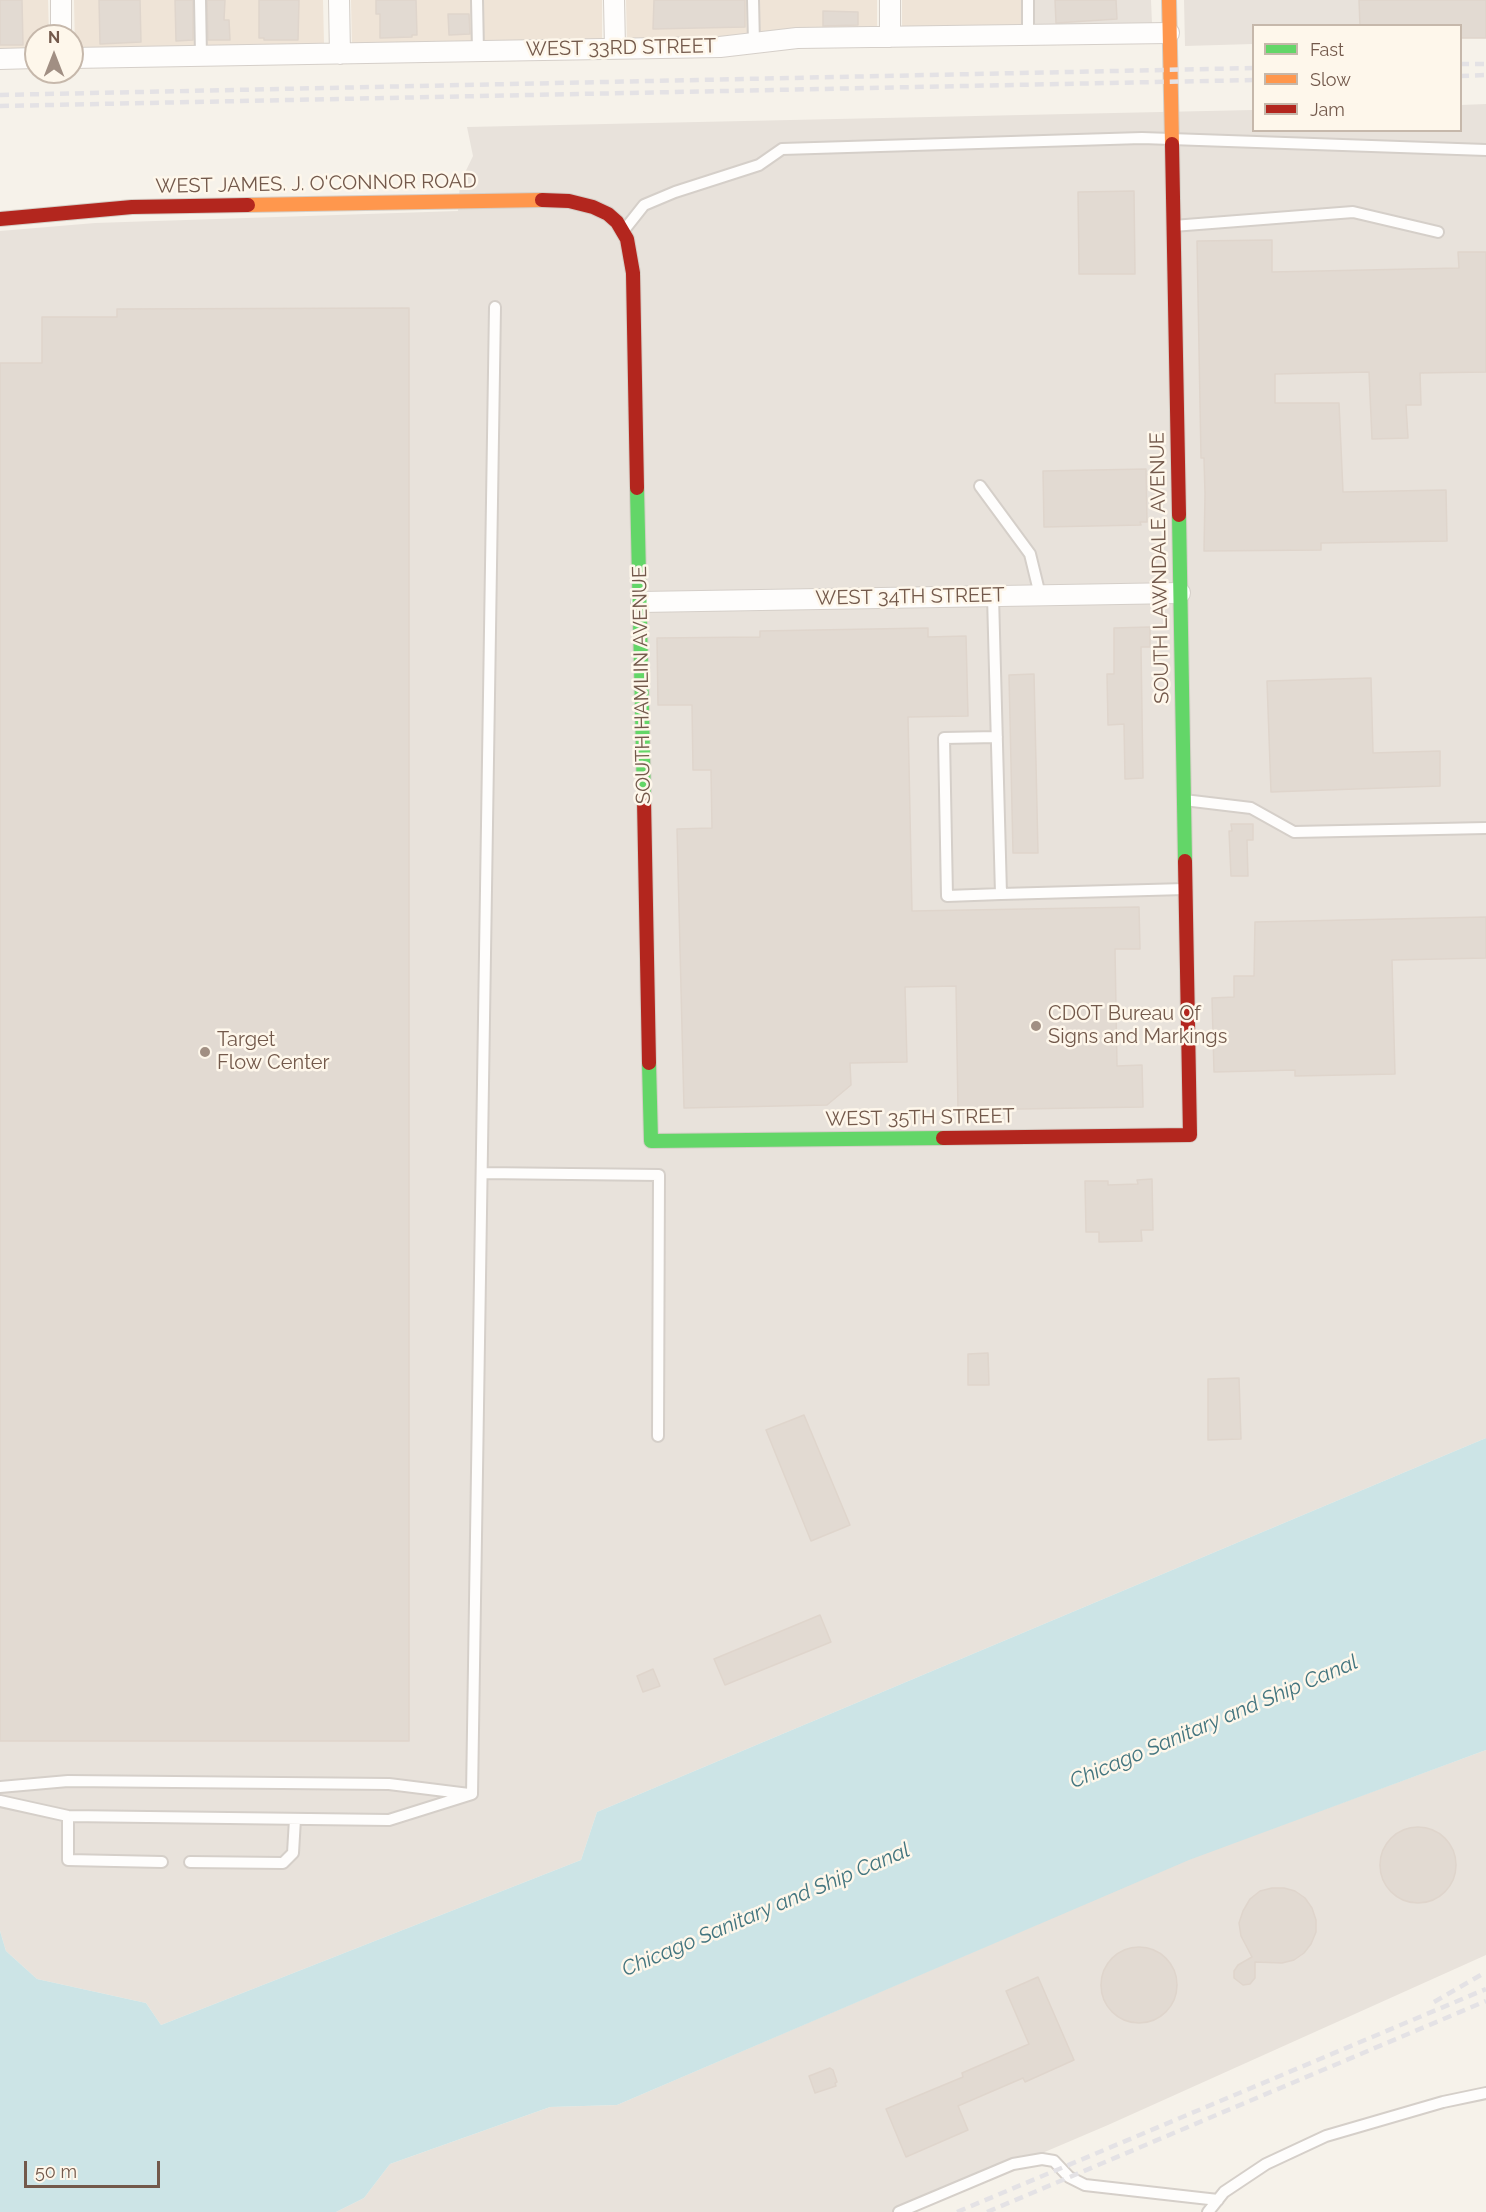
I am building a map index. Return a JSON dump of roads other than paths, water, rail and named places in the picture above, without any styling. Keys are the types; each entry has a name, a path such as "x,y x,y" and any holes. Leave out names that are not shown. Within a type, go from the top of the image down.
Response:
{"street":[{"path":"61,0 61,24"},
{"path":"339,0 340,54"},
{"path":"614,0 615,48"},
{"path":"890,0 890,37"},
{"name":"SOUTH LAWNDALE AVENUE","path":"1169,0 1190,1135"},
{"name":"WEST 33RD STREET","path":"84,58 720,47 797,38 1169,33"},
{"path":"0,59 24,58"},
{"name":"WEST JAMES. J. O'CONNOR ROAD","path":"0,219 132,207 542,200 569,201 593,207 608,214 623,231"},
{"name":"SOUTH HAMLIN AVENUE","path":"623,231 631,252 633,273 651,1141"},
{"name":"WEST 34TH STREET","path":"641,602 1180,592"},
{"name":"WEST 35TH STREET","path":"651,1141 1190,1135"}],"lane":[{"path":"200,0 201,56"},
{"path":"477,0 478,51"},
{"path":"753,0 754,43"},
{"path":"1028,0 1029,35"},
{"path":"623,231 644,205 675,192 759,165 782,149 1172,139 1486,150"},
{"path":"1173,226 1353,212 1438,232"},
{"path":"472,1794 495,306"},
{"path":"980,486 1030,554 1040,595"},
{"path":"993,596 1001,894"},
{"path":"997,737 944,738 947,896 1186,889"},
{"path":"1184,800 1251,808 1294,832 1486,828"},
{"path":"482,1173 659,1175 658,1436"},
{"path":"0,1787 68,1781 389,1784 472,1794"},
{"path":"0,1801 68,1816 389,1820 472,1794"},
{"path":"68,1816 68,1860 162,1862"},
{"path":"190,1862 283,1863 292,1853 295,1819"},
{"path":"1208,2212 1224,2192 1266,2164 1326,2136 1443,2102 1486,2093"},
{"path":"899,2212 1013,2164 1042,2159 1054,2161 1069,2177 1084,2185 1218,2200"}],"water":[{"name":"Chicago Sanitary and Ship Canal","path":"1486,1438 1486,1750 1189,1860 617,2105 550,2107 390,2164 364,2198 336,2212 0,2212 0,1931 6,1951 37,1979 146,2003 161,2025 581,1860 597,1812"}],"railway":[{"path":"1462,64 1486,64"},
{"path":"0,95 1252,68"},
{"path":"1462,76 1486,75"},
{"path":"0,106 1252,80"},
{"path":"1434,2002 1486,1972"},
{"path":"957,2212 1486,1989"},
{"path":"987,2212 1486,2001"}],"place":[{"name":"CDOT Bureau Of Signs and Markings","path":"1036,1026"},
{"name":"Target Flow Center","path":"205,1052"}]}
